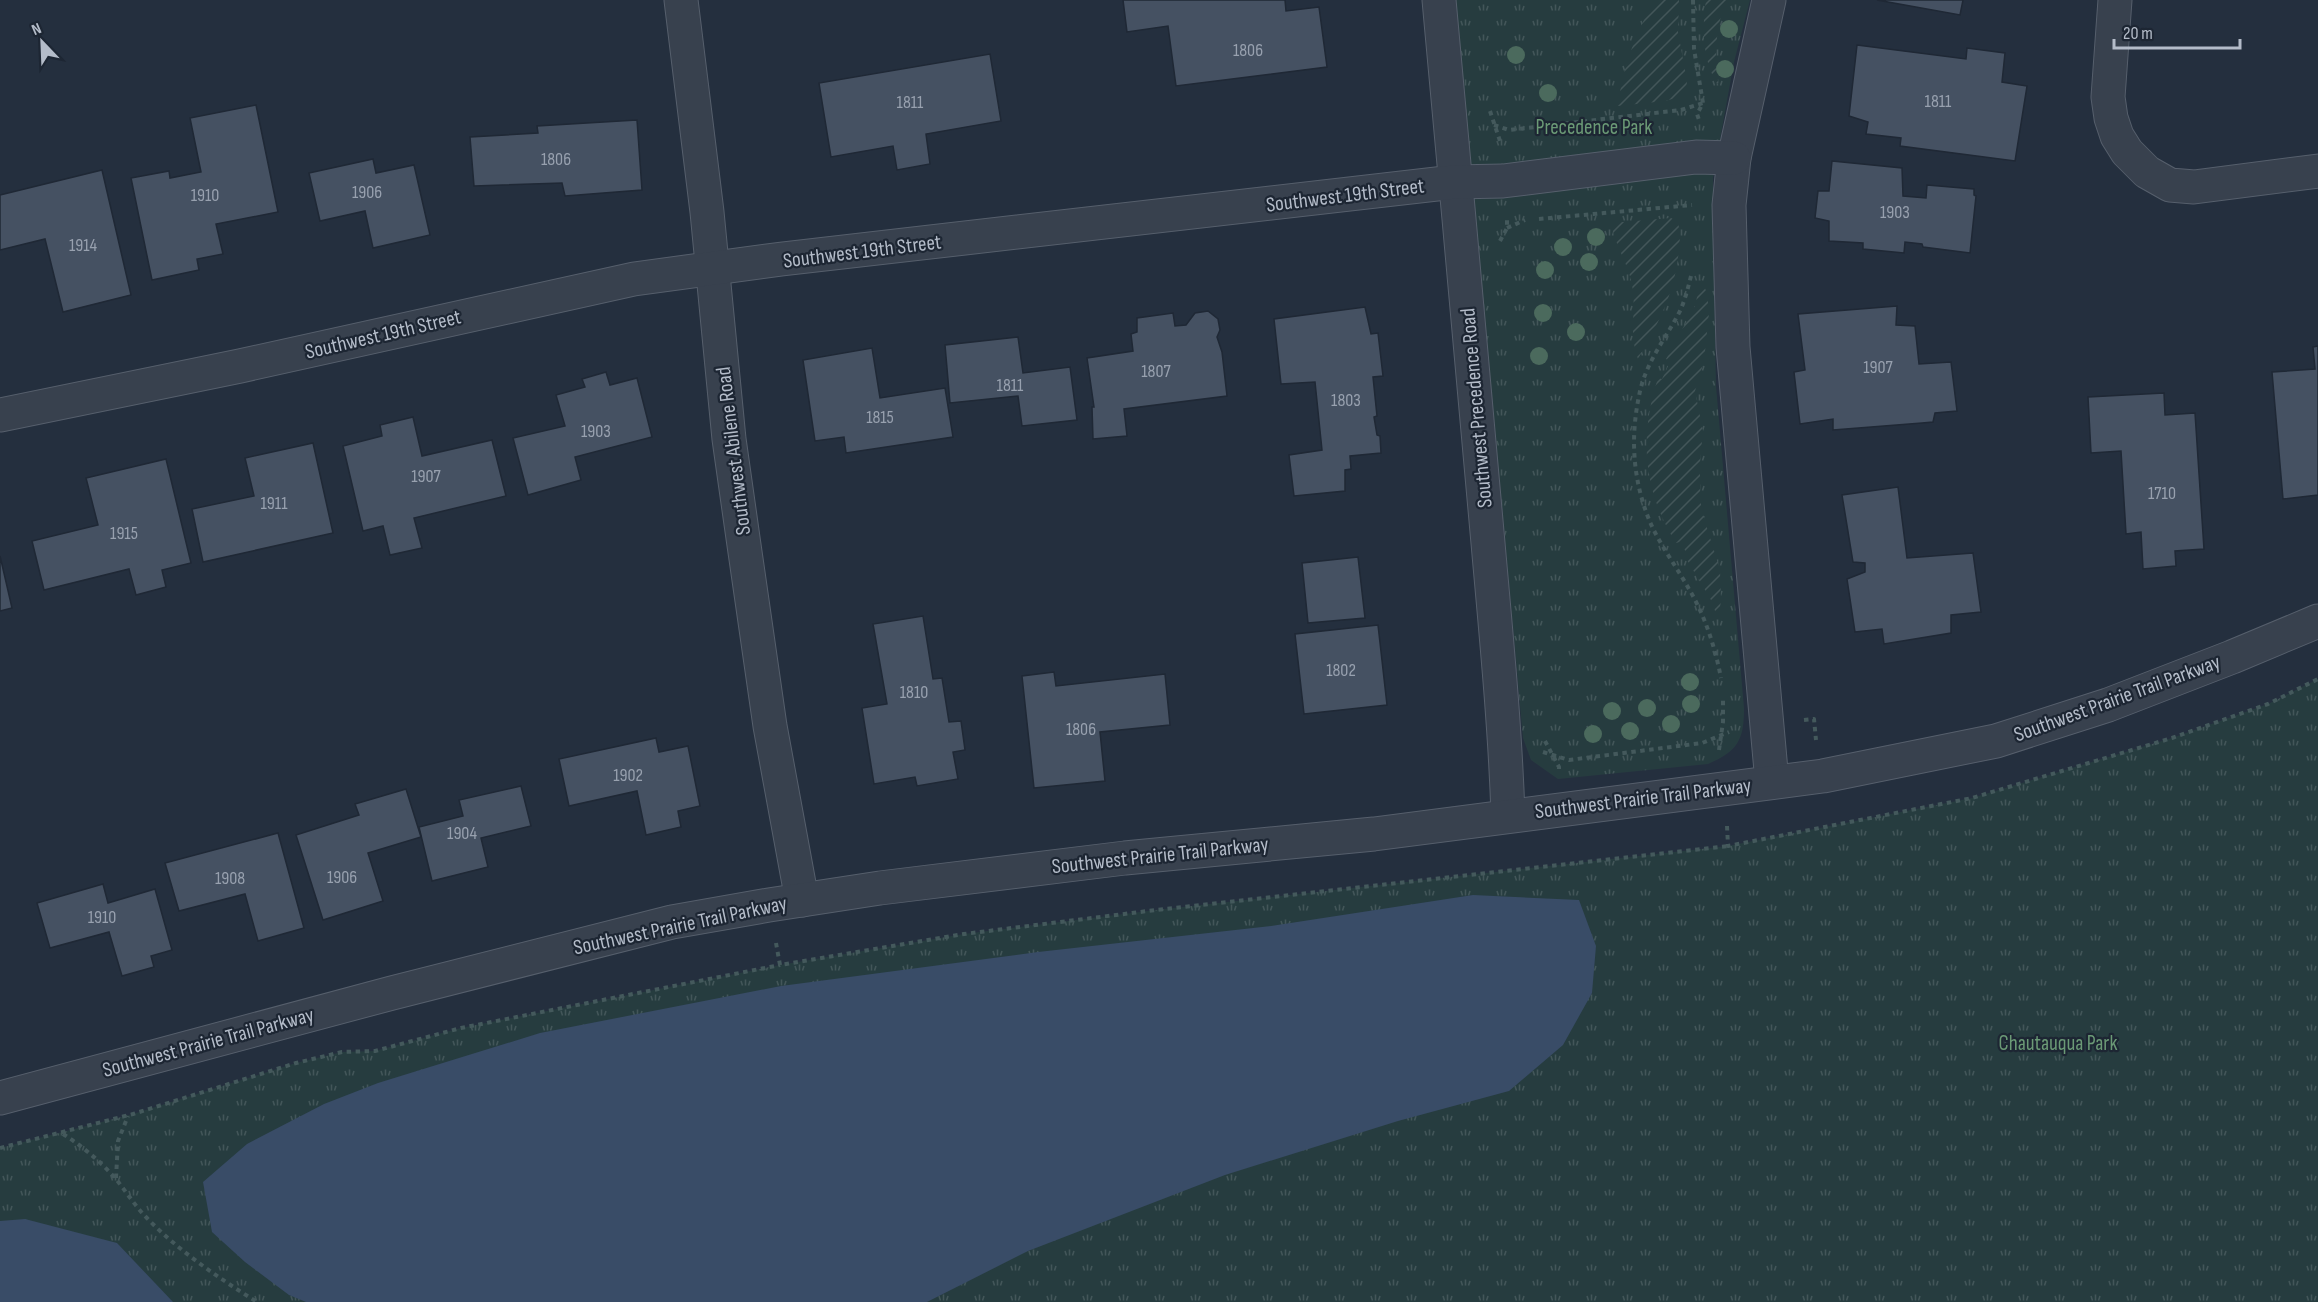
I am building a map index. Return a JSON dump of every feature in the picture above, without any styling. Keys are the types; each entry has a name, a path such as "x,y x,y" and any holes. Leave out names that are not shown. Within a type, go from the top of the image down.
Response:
{"street":[{"name":"Southwest Precedence Road","path":"1439,0 1478,426 1506,759 1508,815"},
{"path":"1769,0 1734,158 1729,205 1733,346 1772,782"},
{"path":"2115,0 2108,97 2111,118 2117,136 2127,152 2147,171 2170,185 2194,187 2318,171"},
{"name":"Southwest Abilene Road","path":"689,1 729,439 770,726 802,900"},
{"name":"Southwest 19th Street","path":"0,415 240,366 634,279 787,259 1454,182 1503,181 1696,157 1734,158"},
{"name":"Southwest Prairie Trail Parkway","path":"0,1098 414,987 672,922 880,888 1125,858 1374,834 1823,776 1996,741 2108,705 2318,621"}],"path":[{"path":"1691,216 1690,191 1701,124 1697,114 1703,103 1694,49 1693,0"},
{"path":"1450,126 1474,120 1509,130 1681,110 1713,101 1722,106 1746,111"},
{"path":"1460,238 1485,236 1525,220 1729,205"},
{"path":"1692,272 1680,311 1648,366 1640,388 1635,418 1634,465 1650,522 1699,608 1715,649 1722,680"},
{"path":"1722,689 1723,708 1719,754 1725,789"},
{"path":"1506,759 1540,751 1569,760 1702,743 1721,735 1766,725 1815,719 1816,742 1823,776"},
{"path":"0,1148 128,1115 296,1063 342,1052 375,1051 461,1028 780,965 964,934 1728,846"},
{"path":"769,905 780,965"},
{"path":"116,1179 118,1141 128,1115"},
{"path":"62,1133 82,1146 116,1179 144,1215 172,1241 222,1280 257,1302"}],"green space":[{"name":"Precedence Park","path":"1456,0 1750,0 1734,62 1713,178 1716,386 1744,719 1741,736 1733,749 1708,764 1558,779 1531,760 1523,738"},
{"path":"1654,0 1679,0 1678,32 1687,81 1686,92 1683,96 1665,101 1618,106 1631,51"},
{"path":"1706,0 1727,0 1720,20 1717,43 1716,65 1719,86 1713,77 1706,56 1704,22"},
{"path":"1671,218 1677,221 1680,234 1674,278 1659,319 1638,359 1633,331 1632,285 1611,223"},
{"path":"1701,279 1707,293 1709,313 1704,361 1695,391 1703,431 1700,499 1720,570 1721,601 1718,619 1711,600 1687,560 1689,557 1680,542 1676,543 1665,523 1651,483 1648,463 1648,421 1658,378 1662,379 1670,362 1666,359 1695,306"},
{"name":"Chautauqua Park","path":"2318,679 2318,1302 0,1302 0,1148 133,1114 296,1063 342,1052 375,1051 461,1028 780,965 964,934 1156,910 1728,846 1972,798 2172,738 2268,704"}],"water":[{"path":"1473,895 1579,900 1596,946 1592,993 1563,1045 1509,1091 1398,1121 1225,1175 1028,1251 927,1302 306,1302 289,1295 245,1262 212,1232 203,1182 247,1144 324,1104 378,1083 540,1033 781,986 1038,952 1271,926"},
{"path":"25,1219 117,1243 173,1302 0,1302 0,1221"}],"building":[{"path":"1123,0 1285,0 1286,11 1319,7 1327,67 1176,86 1168,26 1127,32"},
{"path":"1877,0 1963,0 1960,15"},
{"path":"1857,45 1966,59 1967,48 2005,53 2002,82 2027,86 2015,161 1900,146 1901,138 1866,134 1868,122 1849,116"},
{"path":"990,54 1001,121 926,134 930,164 897,170 893,146 831,157 819,83"},
{"path":"256,105 278,212 216,224 223,254 197,259 199,270 152,280 131,178 169,171 170,178 201,172 190,118"},
{"path":"637,120 642,190 565,196 562,183 474,186 470,137 538,133 537,126"},
{"path":"373,159 376,173 414,165 430,235 373,248 365,211 320,221 309,173"},
{"path":"1832,161 1902,168 1903,196 1926,198 1927,185 1974,189 1976,196 1970,253 1923,247 1922,244 1905,242 1904,253 1863,249 1863,243 1829,241 1829,221 1815,218 1818,191 1829,191"},
{"path":"102,170 131,295 63,312 45,239 0,250 0,195"},
{"path":"1897,306 1896,325 1915,326 1919,364 1951,362 1957,411 1935,413 1933,422 1922,423 1833,430 1833,419 1800,424 1794,372 1805,370 1798,314"},
{"path":"1365,307 1371,334 1378,333 1383,376 1373,377 1377,416 1374,417 1377,435 1380,436 1381,453 1350,456 1351,469 1345,470 1345,491 1294,496 1289,455 1322,450 1315,382 1281,384 1274,319"},
{"path":"1208,311 1218,319 1220,330 1217,337 1222,352 1227,396 1124,409 1127,436 1093,439 1092,407 1094,407 1087,358 1133,351 1131,334 1137,332 1137,318 1173,313 1175,326 1186,325 1195,313"},
{"path":"1018,337 1023,373 1070,367 1077,420 1022,426 1018,396 950,403 945,345"},
{"path":"2318,346 2318,495 2283,499 2272,372 2315,369 2313,347"},
{"path":"872,348 880,398 945,388 953,437 846,453 844,437 815,441 803,360"},
{"path":"606,372 610,385 637,378 652,437 575,457 581,480 528,495 513,438 565,426 556,395 585,387 582,379"},
{"path":"2164,393 2165,415 2195,413 2204,549 2175,551 2176,566 2143,569 2141,532 2126,534 2121,451 2091,453 2088,397"},
{"path":"413,417 422,456 492,440 506,496 414,518 422,548 390,555 383,526 363,531 343,446 382,436 380,425"},
{"path":"313,443 333,533 203,562 192,509 254,496 245,458"},
{"path":"166,459 191,563 162,570 166,587 136,595 129,569 44,590 32,541 98,525 86,478"},
{"path":"1898,487 1907,558 1973,553 1981,612 1951,615 1951,633 1884,644 1882,629 1855,632 1847,579 1865,572 1865,563 1853,562 1842,495"},
{"path":"0,556 12,608 0,611"},
{"path":"1358,557 1365,618 1308,623 1302,563"},
{"path":"923,616 933,679 942,678 949,722 961,721 965,750 953,752 958,779 917,786 915,777 874,784 862,708 887,704 873,624"},
{"path":"1378,625 1387,705 1304,714 1295,634"},
{"path":"1054,672 1056,686 1165,674 1170,725 1100,732 1105,781 1034,788 1022,676"},
{"path":"656,738 659,752 688,746 700,806 678,811 681,827 646,835 637,791 569,806 559,759"},
{"path":"521,786 531,826 481,838 488,867 432,881 419,827 463,816 459,800"},
{"path":"406,789 421,837 368,853 383,901 323,920 296,835 359,815 355,804"},
{"path":"278,833 304,928 258,941 245,894 179,911 165,863"},
{"path":"103,884 108,903 155,889 172,950 151,956 154,967 122,976 109,932 50,948 37,903"}]}
